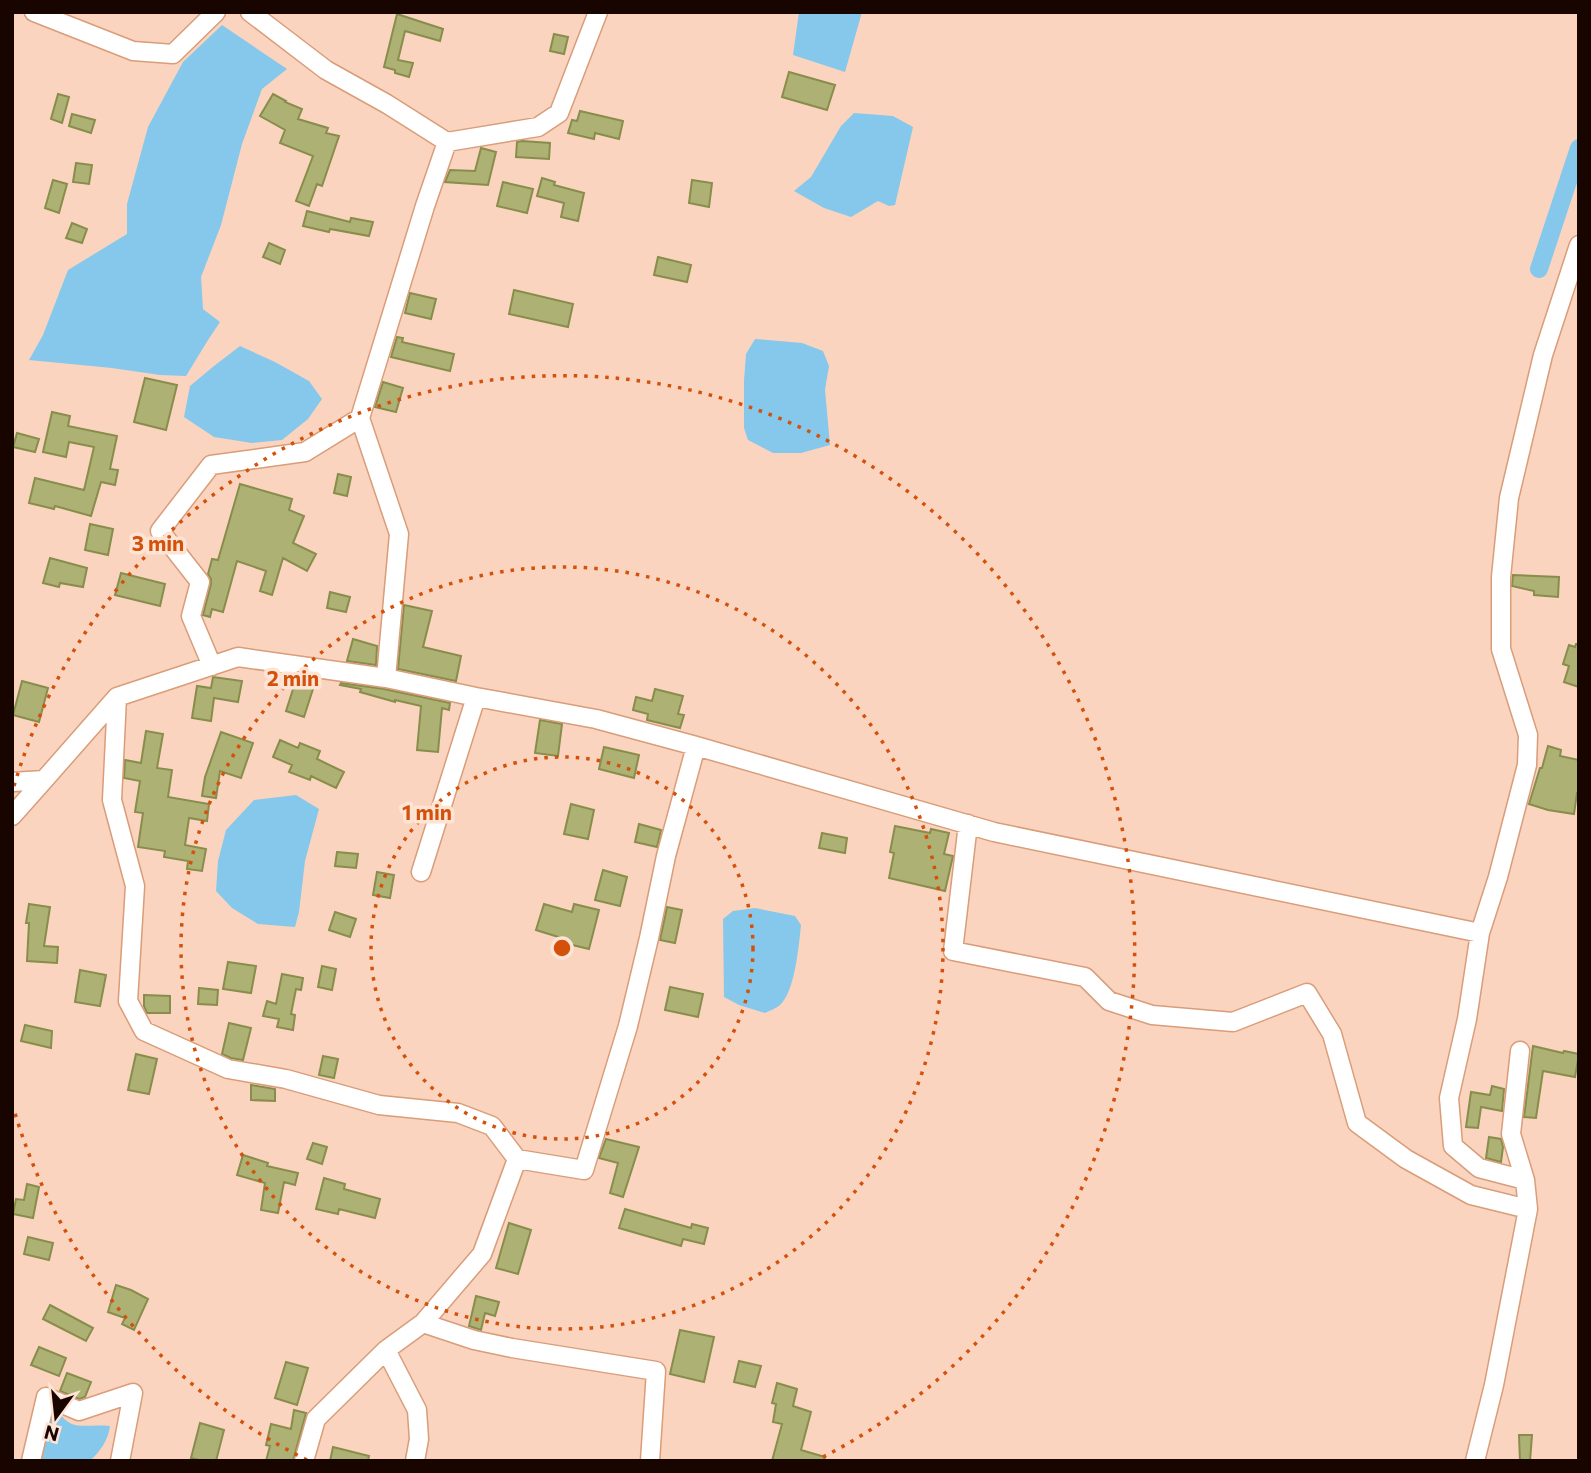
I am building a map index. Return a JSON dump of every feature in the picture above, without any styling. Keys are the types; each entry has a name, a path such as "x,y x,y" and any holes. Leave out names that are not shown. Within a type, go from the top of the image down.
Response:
{"street":[{"path":"33,12 56,16 133,51 173,54 216,12"},
{"path":"250,12 326,70 447,142 538,127 559,113 598,12"},
{"path":"386,678 399,534 360,418 447,142"},
{"path":"1525,1180 1479,1168 1453,1146 1449,1098 1467,1019 1480,933 1498,877 1527,765 1528,735 1501,649 1501,577 1509,498 1543,355 1579,245"},
{"path":"212,666 191,617 200,582 160,531 211,465 305,452 360,418"},
{"path":"12,816 117,697 238,657 386,678 596,719 1007,834 1480,933"},
{"path":"117,697 112,800 135,886 128,1001 144,1031 228,1069 286,1079 379,1105 458,1113 492,1126 517,1159 583,1170 628,1026 666,856 696,746"},
{"path":"421,872 476,697"},
{"path":"12,782 44,780"},
{"path":"968,824 953,951 1085,977 1109,1001 1152,1015 1233,1022 1307,993 1332,1034 1357,1123 1406,1158 1471,1195 1528,1209"},
{"path":"1475,1461 1494,1385 1528,1209 1525,1180 1511,1134 1520,1051"},
{"path":"304,1461 316,1419 386,1350 423,1323 482,1254 517,1159"},
{"path":"423,1323 474,1340 512,1348 656,1371 650,1461"},
{"path":"386,1350 417,1410 419,1439 415,1461"},
{"path":"31,1461 46,1396 79,1411 133,1392 120,1461"}],"water":[{"path":"799,12 862,12 845,72 793,55"},
{"path":"222,25 287,69 262,89 242,144 221,225 201,277 203,309 220,322 186,376 29,360 43,335 68,270 127,234 127,204 148,127 183,62"},
{"path":"854,113 893,116 913,127 895,205 889,206 878,201 851,217 824,208 794,191 811,177 841,126"},
{"path":"755,339 802,343 823,351 829,366 825,390 830,445 801,453 773,453 748,440 744,428 744,381 746,354"},
{"path":"240,346 309,381 322,399 308,419 282,440 252,443 214,437 184,417 190,386"},
{"path":"296,795 319,809 305,861 295,927 258,924 232,908 216,891 218,861 226,830 254,800"},
{"path":"755,908 795,916 801,925 789,990 780,1005 765,1013 724,997 723,919 733,911"},
{"path":"56,1407 72,1424 110,1426 103,1445 90,1461 35,1461 44,1414"}],"building":[{"path":"397,14 443,29 440,41 405,31 398,60 413,63 409,77 384,67"},
{"path":"554,34 568,37 564,54 550,51"},
{"path":"789,72 835,85 827,110 782,97"},
{"path":"58,94 69,97 62,123 51,119"},
{"path":"273,94 302,109 298,119 328,128 326,133 339,136 322,186 317,184 309,206 296,201 313,156 280,143 285,130 260,116"},
{"path":"580,111 623,121 619,139 595,133 594,139 568,133 572,120 577,121"},
{"path":"72,114 95,120 91,133 69,126"},
{"path":"517,142 550,143 549,159 516,157"},
{"path":"481,148 496,152 488,185 445,182 450,170 475,171"},
{"path":"76,163 92,165 89,184 73,182"},
{"path":"542,178 555,182 554,185 584,193 578,221 561,217 564,203 537,196"},
{"path":"53,180 67,184 59,213 45,208"},
{"path":"692,180 712,183 709,207 689,203"},
{"path":"503,182 533,189 527,213 497,206"},
{"path":"307,211 350,222 351,218 373,222 369,236 330,229 329,232 303,226"},
{"path":"72,223 87,229 82,243 66,238"},
{"path":"269,243 285,250 280,264 263,257"},
{"path":"658,257 691,265 687,282 654,275"},
{"path":"514,290 573,304 568,327 509,314"},
{"path":"410,293 436,299 431,319 405,313"},
{"path":"397,337 403,338 402,342 454,354 450,371 391,357"},
{"path":"145,378 177,385 166,430 134,422"},
{"path":"383,382 403,388 396,412 375,407"},
{"path":"52,412 70,416 68,426 117,436 110,469 118,470 115,485 101,482 91,516 55,506 54,509 29,503 35,478 84,490 94,447 69,442 66,457 43,452"},
{"path":"17,433 39,439 35,452 13,447"},
{"path":"338,474 351,477 347,496 334,493"},
{"path":"240,484 292,499 289,510 304,516 293,543 316,554 307,571 283,558 272,595 260,591 266,571 237,561 223,612 212,609 210,617 203,615 211,584 208,574 212,559 218,560"},
{"path":"90,524 113,529 108,555 85,550"},
{"path":"50,558 87,568 83,587 60,583 59,587 43,583"},
{"path":"121,573 165,584 160,606 115,595"},
{"path":"1513,575 1559,577 1558,597 1534,595 1534,591 1512,586"},
{"path":"330,592 350,597 346,612 327,608"},
{"path":"404,605 432,611 423,647 461,656 456,681 398,669"},
{"path":"353,639 377,646 376,665 347,661"},
{"path":"1579,644 1579,687 1564,682 1569,666 1563,664 1569,645 1575,647"},
{"path":"213,677 242,681 238,702 214,698 211,721 192,718 197,686 211,688"},
{"path":"22,681 48,688 39,722 13,715"},
{"path":"295,683 313,689 304,717 286,711"},
{"path":"341,683 450,703 449,710 442,708 438,752 417,750 421,706 360,692 361,689 340,685"},
{"path":"655,689 683,696 678,714 684,715 680,728 647,720 648,714 633,710 636,697 652,701"},
{"path":"540,720 562,724 558,756 535,753"},
{"path":"146,731 163,734 157,768 172,770 168,797 209,804 207,821 189,818 185,845 206,849 202,871 187,869 188,861 164,857 165,851 138,847 143,813 135,812 140,781 124,778 125,760 141,763"},
{"path":"221,732 253,743 241,778 220,771 216,798 202,796 205,777"},
{"path":"280,740 298,748 300,743 320,751 317,759 344,772 336,788 311,776 310,780 289,772 292,765 273,757"},
{"path":"1548,746 1561,750 1560,756 1579,760 1579,793 1574,814 1529,804"},
{"path":"604,747 639,755 634,778 599,769"},
{"path":"571,804 594,810 588,839 564,834"},
{"path":"639,824 661,830 657,847 635,842"},
{"path":"895,826 930,833 931,829 949,833 944,854 953,856 945,891 889,878 894,853 890,852"},
{"path":"822,833 847,838 845,853 819,848"},
{"path":"337,852 358,854 356,868 335,866"},
{"path":"603,870 627,877 620,906 595,900"},
{"path":"377,872 394,875 390,898 373,895"},
{"path":"29,904 50,907 44,946 58,947 57,963 27,961 29,923 26,923"},
{"path":"544,904 572,912 574,904 599,910 589,949 564,943 565,939 536,930"},
{"path":"667,907 682,910 675,943 660,940"},
{"path":"335,912 356,919 350,937 329,930"},
{"path":"228,962 256,966 251,993 223,989"},
{"path":"322,966 336,969 332,990 318,987"},
{"path":"80,970 106,975 100,1006 75,1002"},
{"path":"282,974 303,978 301,990 296,989 291,1014 295,1015 293,1030 277,1027 279,1019 263,1016 267,1001 276,1004"},
{"path":"670,987 703,994 698,1017 665,1010"},
{"path":"199,988 218,990 217,1005 198,1004"},
{"path":"144,995 170,996 170,1013 147,1013"},
{"path":"229,1023 251,1028 243,1060 222,1054"},
{"path":"25,1025 52,1031 51,1048 21,1041"},
{"path":"1533,1046 1579,1054 1575,1077 1543,1071 1536,1118 1524,1117"},
{"path":"136,1054 157,1059 149,1094 128,1090"},
{"path":"323,1056 338,1059 334,1078 319,1075"},
{"path":"251,1085 275,1089 275,1101 251,1100"},
{"path":"1492,1086 1504,1089 1502,1111 1481,1107 1478,1128 1466,1127 1471,1092 1490,1095"},
{"path":"1489,1137 1501,1139 1501,1162 1486,1158"},
{"path":"606,1139 639,1147 623,1197 610,1193 618,1163 599,1158"},
{"path":"313,1143 327,1147 322,1164 307,1159"},
{"path":"243,1155 268,1163 267,1166 298,1173 295,1185 284,1182 278,1213 261,1210 265,1183 237,1175"},
{"path":"324,1178 345,1184 344,1189 380,1199 375,1218 339,1209 338,1214 316,1209"},
{"path":"27,1184 39,1187 33,1218 13,1214 16,1199 24,1200"},
{"path":"625,1209 691,1228 692,1224 708,1228 704,1244 683,1239 681,1246 619,1228"},
{"path":"509,1223 531,1230 518,1274 496,1268"},
{"path":"28,1237 53,1243 49,1260 24,1254"},
{"path":"116,1285 148,1299 134,1330 122,1324 125,1318 108,1312"},
{"path":"476,1296 499,1302 495,1316 485,1313 481,1330 469,1326"},
{"path":"50,1305 93,1328 86,1341 43,1319"},
{"path":"680,1330 714,1337 704,1382 670,1374"},
{"path":"39,1347 66,1358 59,1376 31,1365"},
{"path":"739,1361 761,1366 755,1387 734,1382"},
{"path":"286,1362 308,1368 297,1405 275,1398"},
{"path":"67,1373 91,1382 85,1397 79,1399 60,1391"},
{"path":"777,1383 797,1389 793,1406 811,1412 801,1450 825,1457 824,1461 772,1461 782,1424 773,1422 776,1404 772,1403"},
{"path":"294,1410 306,1413 293,1461 266,1461 270,1446 266,1445 271,1424 291,1429"},
{"path":"200,1423 224,1430 216,1461 191,1458"},
{"path":"1519,1435 1532,1435 1530,1461 1520,1461"},
{"path":"333,1447 369,1456 368,1461 330,1461"}],"waterway":[{"path":"1539,269 1579,148"}]}
